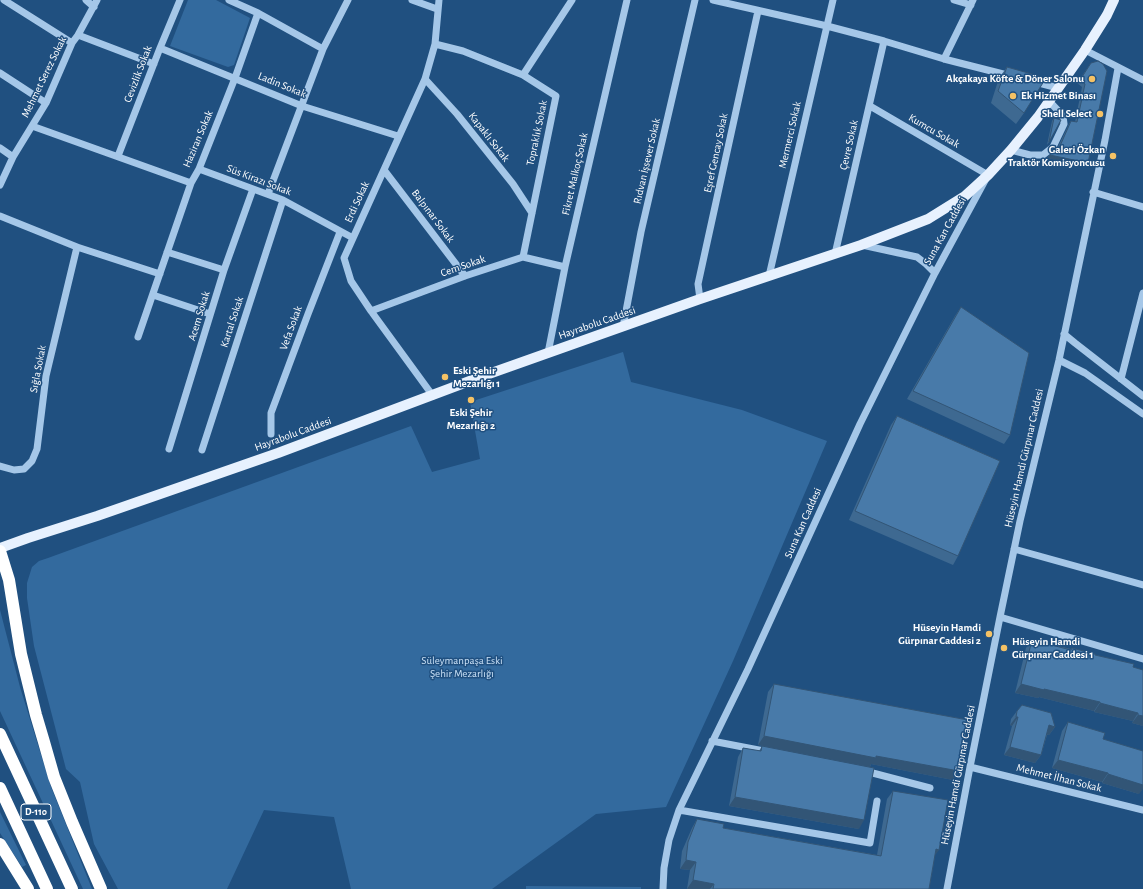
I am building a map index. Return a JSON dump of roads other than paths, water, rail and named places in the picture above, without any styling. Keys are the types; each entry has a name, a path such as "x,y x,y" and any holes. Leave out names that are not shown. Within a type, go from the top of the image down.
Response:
{"highway":[{"path":"0,551 11,591 21,654 42,736 54,776 101,889"},
{"name":"D-110","path":"0,734 72,889"},
{"name":"D-110","path":"0,788 47,889"},
{"path":"0,844 28,889"}],"main road":[{"name":"Hayrabolu Caddesi","path":"0,548 278,453 433,396 482,376 700,299 861,245 928,219 965,196 988,175 1011,150 1038,117 1085,50 1107,15 1114,0"}],"street":[{"path":"4,0 72,43"},
{"path":"86,0 96,3"},
{"name":"Cevizlik Sokak","path":"118,156 180,0"},
{"path":"229,0 258,13 324,49"},
{"path":"268,194 324,49 348,0"},
{"path":"412,0 437,9"},
{"name":"Erdi Sokak","path":"433,396 370,311 351,281 344,258 425,79 435,44 439,0"},
{"path":"523,75 572,0"},
{"name":"Fikret Malkoç Sokak","path":"548,353 565,267 627,0"},
{"name":"Rıdvan İşsever Sokak","path":"623,327 641,232 695,0"},
{"path":"713,0 827,26 944,59 1020,78"},
{"name":"Mermerci Sokak","path":"769,276 833,0"},
{"path":"944,59 972,3 954,0"},
{"name":"Mehmet Serez Sokak","path":"0,184 13,156 46,103 72,43 96,3"},
{"name":"Eşref Gencay Sokak","path":"700,299 698,284 758,11"},
{"name":"Haziran Sokak","path":"138,337 191,183 199,169 235,78 258,13"},
{"path":"78,35 154,64"},
{"name":"Çevre Sokak","path":"835,254 884,41"},
{"name":"Topraklık Sokak","path":"435,44 463,51 523,75 556,96 523,257"},
{"name":"Ladin Sokak","path":"160,48 302,106 398,136"},
{"path":"1085,50 1143,80"},
{"name":"Hüseyin Hamdi Gürpınar Caddesi","path":"947,889 1014,549 1059,360 1118,68"},
{"path":"0,73 46,103"},
{"name":"Kapaklı Sokak","path":"425,79 457,114 513,184 532,213"},
{"path":"1028,80 1058,88"},
{"path":"1011,150 1030,155 1043,155 1053,147 1064,124 1064,116 1049,101"},
{"name":"Kumcu Sokak","path":"870,106 988,175"},
{"path":"32,126 191,183"},
{"path":"0,148 13,156"},
{"name":"Süs Kirazı Sokak","path":"199,169 283,200 353,238"},
{"name":"Balpınar Sokak","path":"384,170 465,276"},
{"name":"Suna Kan Caddesi","path":"663,889 668,840 679,810 751,662 860,424 935,273 988,175"},
{"name":"Acem Sokak","path":"169,449 224,270 253,190"},
{"path":"1093,192 1143,207"},
{"name":"Kartal Sokak","path":"202,450 283,200"},
{"path":"0,216 77,247 160,274"},
{"name":"Vefa Sokak","path":"271,434 271,413 340,232"},
{"path":"861,245 917,257 935,273"},
{"name":"Sığla Sokak","path":"0,466 14,470 24,469 32,462 37,449 46,376 77,247"},
{"path":"167,252 224,270"},
{"path":"523,257 565,267"},
{"name":"Cem Sokak","path":"370,311 465,276 523,257"},
{"path":"1121,379 1141,309 1143,292"},
{"path":"153,295 210,314"},
{"path":"1064,334 1143,396"},
{"path":"1059,360 1085,373 1143,414"},
{"path":"1014,549 1143,586"},
{"path":"1000,617 1143,659"},
{"path":"712,741 774,753"},
{"name":"Mehmet İlhan Sokak","path":"970,767 1143,810"},
{"path":"858,770 881,774 930,788"},
{"path":"679,810 870,843 877,801"}],"place":[{"name":"Akçakaya Köfte & Döner Salonu","path":"1092,79"},
{"name":"Ek Hizmet Binası","path":"1013,96"},
{"name":"Shell Select","path":"1100,114"},
{"name":"Galeri Özkan Traktör Komisyoncusu","path":"1113,156"},
{"name":"Eski Şehir Mezarlığı 1","path":"445,377"},
{"name":"Eski Şehir Mezarlığı 2","path":"471,400"},
{"name":"Hüseyin Hamdi Gürpınar Caddesi 2","path":"989,634"},
{"name":"Hüseyin Hamdi Gürpınar Caddesi 1","path":"1004,648"}],"park label":[{"name":"Süleymanpaşa Eski Şehir Mezarlığı","path":"462,667"}]}
